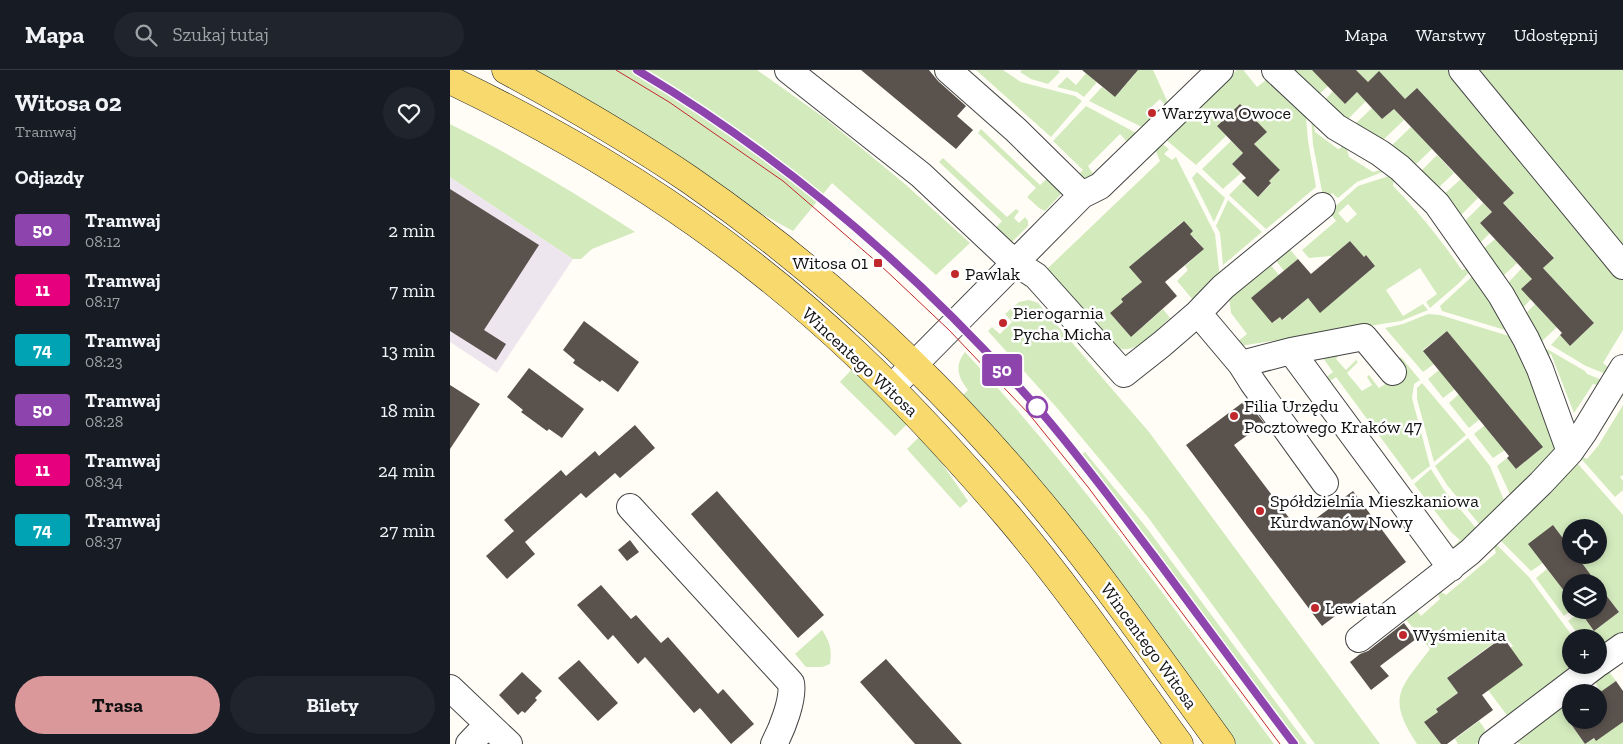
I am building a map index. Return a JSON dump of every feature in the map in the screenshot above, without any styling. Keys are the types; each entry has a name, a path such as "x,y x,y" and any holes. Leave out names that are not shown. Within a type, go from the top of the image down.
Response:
{"main road":[{"name":"Wincentego Witosa","path":"506,70 607,127 699,187 739,216 842,298 914,365 989,443 1069,538 1221,744"},
{"name":"Wincentego Witosa","path":"450,80 529,120 572,145 703,229 765,276 854,352 891,388 975,478 1021,532 1050,568 1179,744"}],"street":[{"path":"788,70 921,175 1016,263 1036,276 1124,374 1198,313 1223,287 1322,206"},
{"path":"948,70 1016,130 1082,195"},
{"path":"891,388 1082,195 1100,186 1220,70"},
{"path":"1275,70 1336,126 1380,153 1400,168 1437,204 1501,295 1526,339 1549,392 1570,452"},
{"path":"1462,70 1623,266"},
{"path":"1198,313 1241,364 1258,391 1326,483"},
{"path":"1241,364 1364,336 1393,372"},
{"path":"1291,352 1451,568"},
{"path":"1359,639 1451,568 1514,510 1570,452 1623,368"},
{"path":"630,507 785,674 792,691 779,735 774,744"},
{"path":"1607,658 1623,646"},
{"path":"1492,744 1585,674"},
{"path":"450,688 508,744"},
{"path":"469,744 488,724"}],"shaded area":[{"path":"450,177 573,259 497,373 450,342"}],"green space":[{"path":"533,70 757,70 826,119 905,184 970,243 936,275 832,183 793,231 751,208"},
{"path":"976,70 1003,70 1021,82 1075,96 1082,101 1051,137"},
{"path":"1022,70 1058,70 1060,72 1048,84 1031,79 1020,72"},
{"path":"1130,70 1153,70 1169,105 1167,107 1160,99 1145,113 1153,120 1144,128 1089,101 1102,87 1115,97 1135,74"},
{"path":"1237,70 1245,70 1257,87 1266,80 1306,117 1316,187 1266,229 1229,195 1243,181 1258,197 1271,184 1269,181 1280,171 1254,144 1266,132 1240,104 1217,125 1226,136 1196,165 1165,139"},
{"path":"1289,70 1326,70 1328,86 1316,97"},
{"path":"1356,70 1453,70 1623,278 1623,330 1603,363 1614,372 1611,376 1586,366 1551,345 1560,335 1570,346 1594,323 1543,268 1554,257 1503,203 1514,193 1417,88 1405,99 1379,72 1368,82"},
{"path":"1471,70 1623,70 1623,256"},
{"path":"1086,73 1097,82 1084,97 1077,92 1057,87 1067,77 1076,85"},
{"path":"1333,91 1345,104 1357,92 1366,101 1346,121 1323,102"},
{"path":"1086,106 1138,134 1129,144 1120,134 1088,166 1095,177 1086,179 1078,175 1083,170 1053,141"},
{"path":"1372,108 1382,119 1394,109 1404,120 1381,142 1354,125"},
{"path":"1311,117 1313,117 1315,132 1338,149 1341,148 1341,137 1344,138 1349,157 1373,172 1390,169 1357,182 1338,198 1332,193 1325,200 1313,144"},
{"path":"450,124 544,175 635,232 592,249 581,259 573,259 450,177"},
{"path":"1411,127 1432,149 1414,166 1389,148"},
{"path":"981,129 1040,185 1050,176 1062,193 1045,211 1027,197 1036,188 978,133"},
{"path":"1231,141 1243,153 1232,164 1241,173 1223,189 1202,169"},
{"path":"1161,143 1169,149 1164,154 1172,160 1176,157 1215,234 1220,278 1193,300 1177,281 1188,270 1185,266 1204,249 1194,237 1188,236 1193,231 1183,221 1130,267 1142,282 1121,299 1123,302 1110,313 1131,337 1163,309 1170,318 1145,341 1123,349 1116,347 1047,269 1160,161 1155,149"},
{"path":"1437,155 1454,173 1437,189 1420,172"},
{"path":"943,158 1007,217 1016,209 1019,211 1014,218 1019,223 1025,217 1028,221 1028,226 1011,243 994,230 1002,221 939,162"},
{"path":"1197,172 1225,198 1214,222 1192,178"},
{"path":"1395,174 1393,186 1429,226 1462,270 1475,266 1459,283 1430,308 1426,302 1437,294 1420,268 1386,290 1403,316 1423,304 1428,310 1401,321 1242,346 1237,342 1247,334 1231,313 1229,296 1269,263 1279,275 1252,298 1273,323 1280,317 1283,320 1308,298 1320,312 1375,266 1366,255 1360,259 1361,254 1350,241 1332,256 1309,258 1302,250 1336,221 1329,212 1358,186","holes":["1348,204 1357,214 1347,223 1338,213"]},
{"path":"1461,179 1478,198 1460,216 1442,196"},
{"path":"1228,200 1262,232 1223,265 1220,233 1216,226"},
{"path":"1483,203 1492,212 1480,223 1490,233 1477,246 1464,222"},
{"path":"1495,239 1517,263 1500,279 1481,251"},
{"path":"1288,247 1298,259 1284,271 1274,258"},
{"path":"1522,268 1532,279 1531,299 1521,310 1506,285"},
{"path":"1478,271 1515,333 1442,311 1440,306"},
{"path":"1029,300 1038,303 1149,432 1380,744 1315,744 1147,516 1057,408 988,331 992,327 1000,334 1012,322 1005,314 1019,302"},
{"path":"1535,304 1557,327 1540,343 1524,315"},
{"path":"1428,314 1440,315 1519,339 1514,345 1529,375 1559,450 1514,503 1497,466 1507,458 1516,469 1542,448 1447,331 1423,350 1434,364 1423,372 1385,328 1403,324"},
{"path":"1344,347 1336,359 1346,370 1356,360 1358,362 1347,373 1362,391 1372,385 1367,377 1369,375 1379,388 1390,381 1384,370 1401,357 1420,380 1414,384 1412,398 1430,466 1412,480 1336,377 1327,383 1324,379 1333,372 1323,358 1323,354"},
{"path":"1547,349 1587,374 1607,382 1604,386 1593,384 1574,413 1551,354 1541,357"},
{"path":"965,352 1007,398 1087,494 1163,593 1274,744 1236,744 1098,557 962,396 968,390 962,381 958,367"},
{"path":"852,369 908,423 895,436 840,382"},
{"path":"1439,370 1455,389 1443,398 1428,379"},
{"path":"1422,383 1466,435 1434,462 1417,399 1417,388"},
{"path":"1459,394 1480,419 1469,428 1449,403"},
{"path":"1623,405 1623,475 1620,477 1623,481 1623,490 1615,497 1577,454 1587,459 1598,446"},
{"path":"1485,425 1505,450 1493,458 1474,434"},
{"path":"920,436 934,452 968,501 960,508 907,449"},
{"path":"1468,438 1490,466 1507,508 1485,531 1447,485 1435,466"},
{"path":"1085,452 1146,527 1307,744 1299,744 1148,539 1081,455"},
{"path":"1572,460 1579,465 1623,515 1623,633 1607,645 1607,629 1597,629 1619,612 1607,596 1607,574 1590,574 1583,564 1607,564 1607,519 1562,519 1562,537 1553,525 1543,563 1531,571 1500,540 1575,466 1570,462"},
{"path":"1431,469 1444,490 1481,534 1460,549 1451,549 1460,540 1451,532 1414,484"},
{"path":"1492,540 1529,577 1567,629 1562,629 1562,674 1569,674 1509,718 1488,690 1507,650 1513,646 1504,635 1447,678 1458,693 1436,709 1438,712 1424,722 1441,744 1417,744 1407,728 1402,715 1401,694 1411,674 1430,649 1404,617 1413,606 1421,616 1440,599 1436,589 1446,595 1496,553"},
{"path":"1547,569 1562,588 1562,613 1536,578"},
{"path":"1571,619 1585,619 1593,629 1574,629 1568,621"},
{"path":"822,630 830,646 830,664 822,667 806,667 795,654"},
{"path":"1607,669 1616,681 1607,688 1607,684 1596,684 1593,679 1600,674 1607,674"},
{"path":"1562,703 1562,729 1574,729 1585,744 1521,744 1512,740"},
{"path":"1479,721 1485,729 1483,739 1476,744 1458,744 1455,739"},
{"path":"1623,722 1623,744 1585,744"}],"building":[{"path":"861,70 929,70 938,81 966,106 957,116 973,130 956,149"},
{"path":"1082,70 1138,70 1115,97"},
{"path":"1312,70 1356,70 1368,82 1379,71 1405,99 1417,88 1514,193 1503,203 1554,258 1543,268 1594,323 1570,346 1560,335 1562,333 1521,289 1532,279 1480,223 1492,212 1394,109 1382,119 1357,92 1345,104"},
{"path":"1240,104 1267,132 1254,144 1280,170 1269,181 1271,183 1258,197 1242,181 1246,178 1232,164 1243,153 1217,126"},
{"path":"450,189 539,245 484,330 506,344 496,360 450,331"},
{"path":"1184,221 1193,231 1190,234 1204,249 1165,282 1177,296 1131,337 1110,313 1123,302 1121,299 1142,282 1129,267"},
{"path":"1350,241 1375,266 1320,313 1308,298 1282,320 1280,317 1272,323 1251,298 1298,259 1311,274"},
{"path":"584,321 639,362 618,392 573,363 575,360 563,350"},
{"path":"1447,331 1543,447 1516,469 1507,458 1509,456 1423,351"},
{"path":"529,368 584,409 562,438 549,429 547,431 521,412 523,410 507,397"},
{"path":"450,385 480,404 450,449"},
{"name":"Spółdzielnia Mieszkaniowa Kurdwanów Nowy","path":"1246,400 1264,423 1234,445 1299,531 1353,491 1406,562 1322,626 1186,445"},
{"path":"635,425 655,448 620,478 615,473 586,498 581,493 525,542 535,554 507,579 486,556 514,531 504,520 561,470 566,476 595,451 599,456"},
{"path":"717,491 824,615 798,638 691,514"},
{"path":"1553,525 1562,537 1562,564 1583,564 1590,574 1562,574 1562,588 1528,544"},
{"path":"630,540 639,552 627,561 618,550"},
{"path":"601,585 631,619 636,615 661,643 668,637 718,694 723,689 754,724 731,744 700,708 694,713 645,657 638,664 613,635 608,640 577,605"},
{"path":"1607,596 1619,612 1597,629 1593,629 1585,619 1607,619"},
{"path":"1404,623 1416,639 1380,666 1389,676 1371,690 1350,662 1360,654 1368,651"},
{"path":"1503,637 1523,665 1482,695 1493,710 1447,744 1441,744 1424,722 1438,712 1436,709 1458,693 1447,678"},
{"path":"886,659 962,744 915,744 860,682"},
{"path":"579,660 618,703 598,721 558,678"},
{"path":"522,672 542,691 535,698 537,700 525,713 522,711 518,715 499,695"},
{"path":"1616,681 1623,691 1623,722 1596,741 1594,738 1585,744 1574,729 1607,729 1607,687"}],"tram line":[{"path":"616,70 669,102 783,181 878,263 949,330 1029,414 1088,487 1280,744"},
{"path":"637,70 693,105 799,181 899,266 947,312 1053,426 1132,527 1294,744"},
{"name":"50","path":"637,70 676,93 794,176 885,253 972,337 1037,407 1091,473 1294,744"}],"place":[{"name":"Warzywa Owoce","path":"1152,113"},
{"name":"Witosa 01","path":"878,263"},
{"name":"Pawlak","path":"955,274"},
{"name":"Pierogarnia Pycha Micha","path":"1003,323"},
{"name":"Filia Urzędu Pocztowego Kraków 47","path":"1234,416"},
{"name":"Spółdzielnia Mieszkaniowa Kurdwanów Nowy","path":"1260,511"},
{"name":"Lewiatan","path":"1315,608"},
{"name":"Wyśmienita","path":"1403,635"}]}
